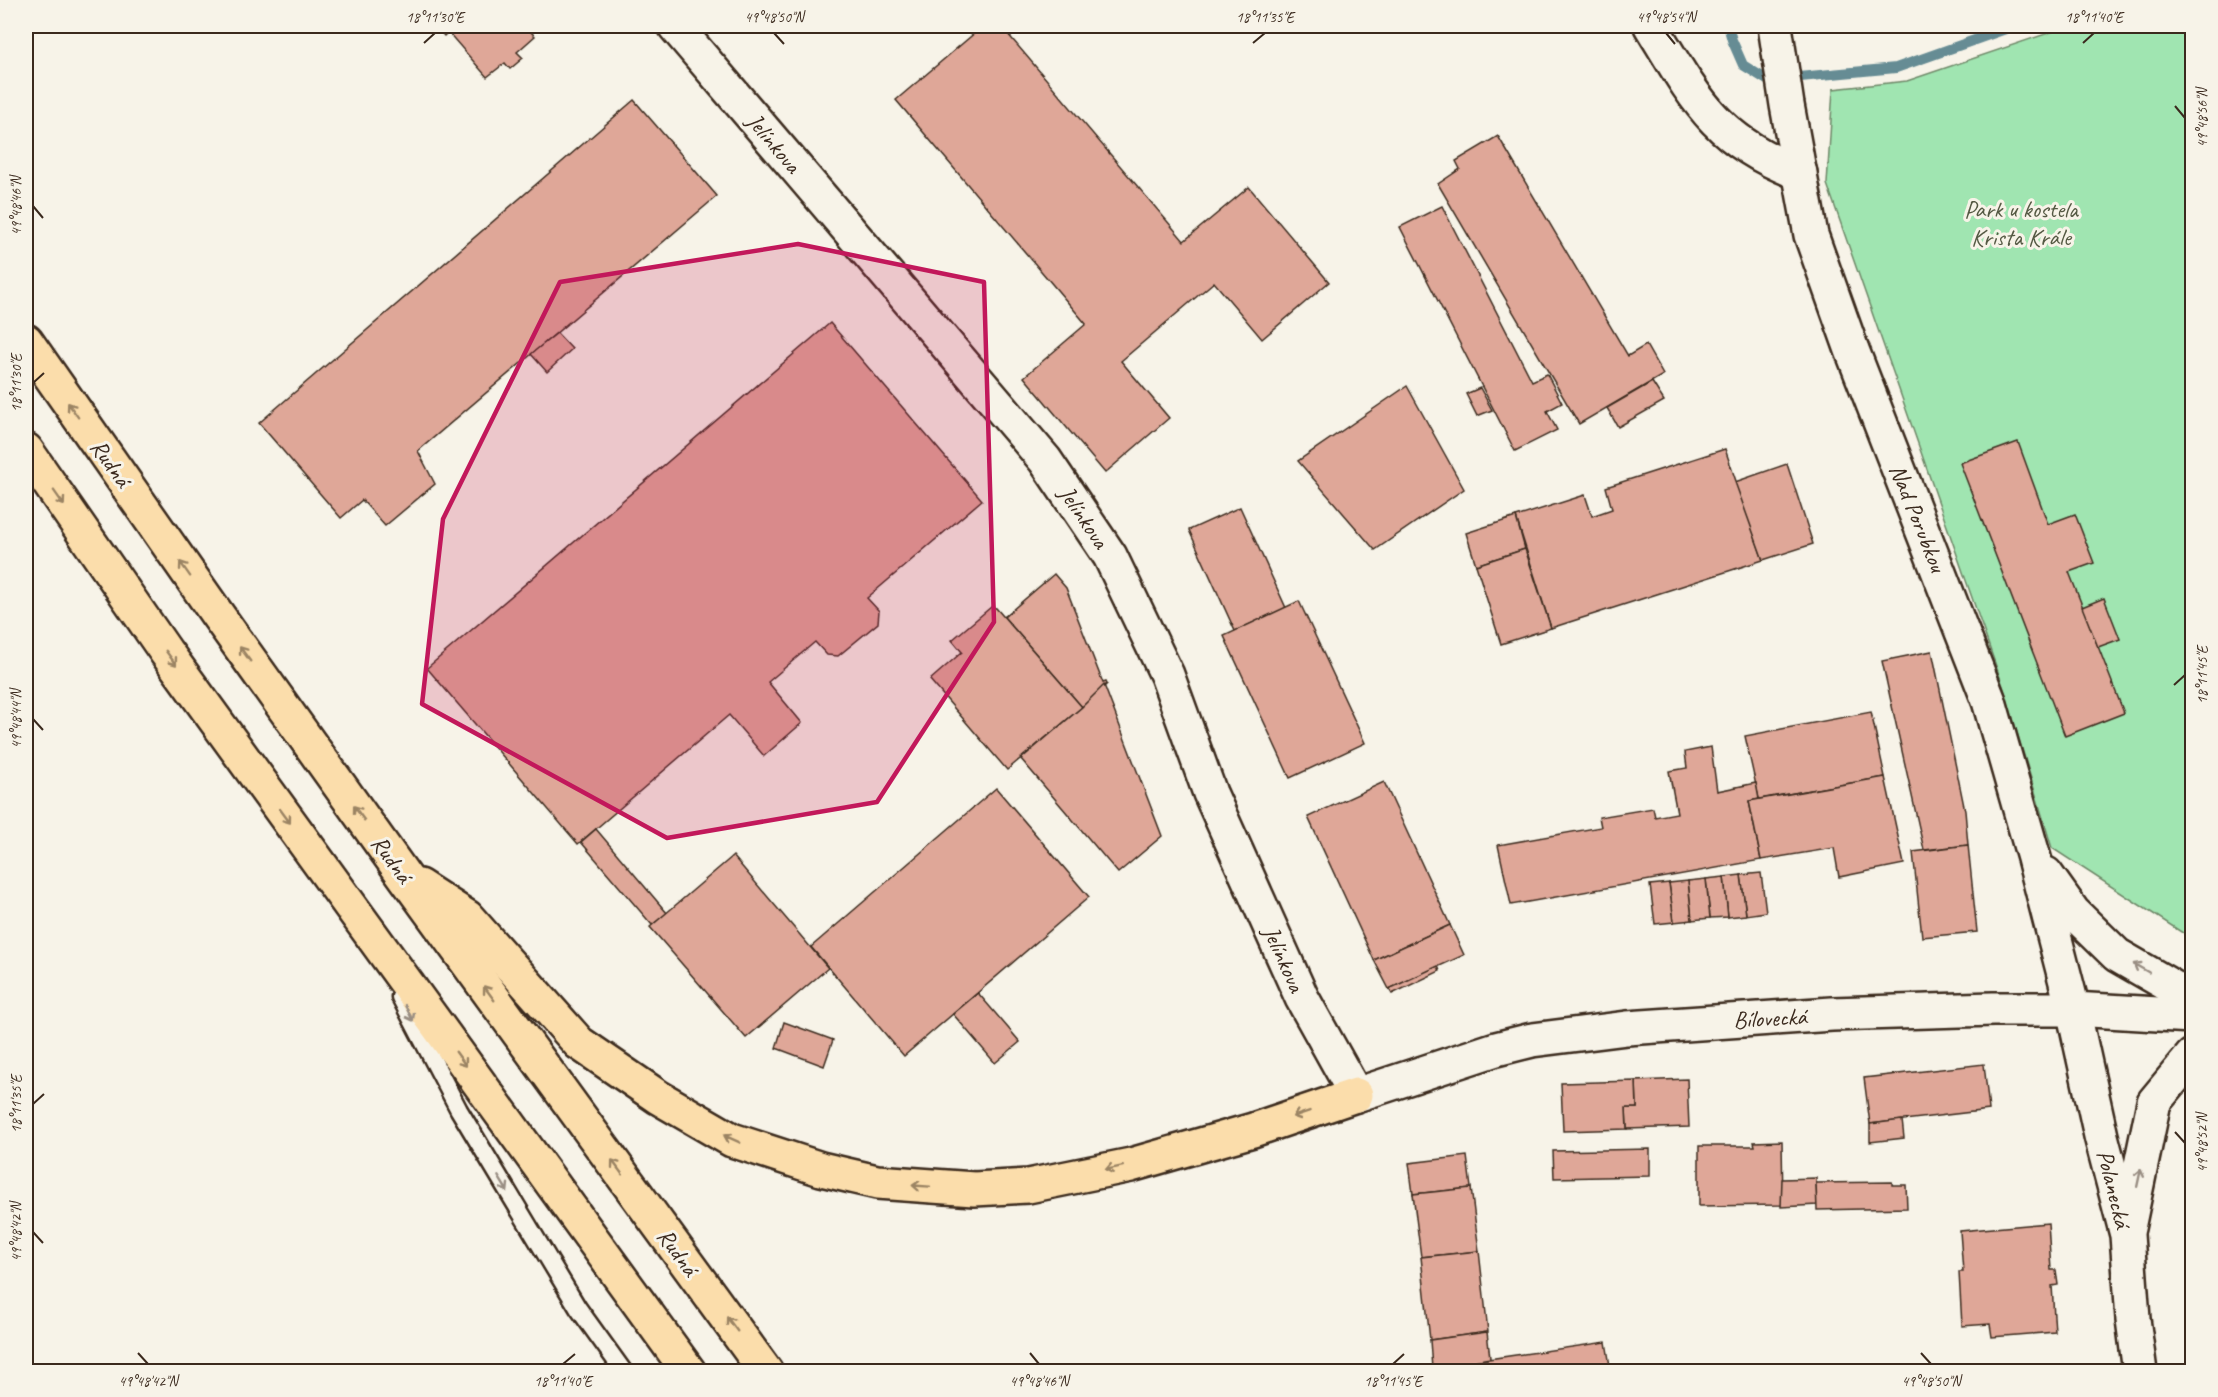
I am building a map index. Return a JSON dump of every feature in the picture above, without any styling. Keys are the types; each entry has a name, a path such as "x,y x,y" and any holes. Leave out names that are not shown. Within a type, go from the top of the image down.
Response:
{"highway":[{"name":"Rudná","path":"26,341 405,877 766,1371"},
{"path":"26,450 173,662 689,1371"},
{"path":"405,877 467,917 579,1043 658,1097 732,1140 822,1169 877,1182 974,1189 1028,1186 1131,1165 1253,1130 1356,1095"}],"street":[{"name":"Jelínkova","path":"675,26 1045,460 1110,556 1167,675 1210,793 1297,988 1356,1095"},
{"path":"1651,26 1691,91 1712,119 1749,149 1773,163 1800,173"},
{"name":"Nad Porubkou","path":"1778,41 1787,105 1812,235 1852,350 1989,701 2034,858 2073,1009"},
{"path":"2034,858 2073,912 2117,955 2181,992 2193,996"},
{"name":"Bílovecká","path":"1356,1095 1467,1057 1532,1040 1675,1024 1832,1014 1993,1009 2073,1009 2193,1016"},
{"name":"Polanecká","path":"2073,1009 2101,1136 2127,1235 2133,1319 2140,1371"},
{"path":"2127,1235 2154,1102 2193,1056"}],"lane":[{"path":"363,924 459,1110 578,1308 624,1371"}],"highlighted area":[{"path":"798,244 984,282 994,622 877,802 667,838 422,704 443,519 560,282"}],"green space":[{"name":"Park u kostela Krista Krále","path":"2069,26 2192,26 2192,939 2052,848 2003,686 1827,184 1833,89 1907,81"}],"building":[{"path":"435,26 525,26 535,36 517,52 523,58 510,69 505,63 487,77 448,32 444,36"},
{"path":"983,26 1001,26 1184,241 1249,187 1329,282 1262,339 1214,282 1121,361 1169,418 1105,473 1024,377 1086,324 896,100"},
{"path":"634,100 717,196 418,451 435,484 385,526 362,500 341,518 259,423"},
{"path":"1498,136 1628,356 1646,345 1663,375 1579,424 1438,184 1460,169 1456,161"},
{"path":"1442,206 1532,381 1547,374 1562,403 1547,411 1557,430 1515,451 1400,227"},
{"path":"830,323 982,500 867,598 879,611 878,623 838,656 827,655 815,642 768,682 802,723 764,756 729,715 578,844 427,668"},
{"path":"557,333 572,349 547,372 531,354"},
{"path":"1652,382 1664,401 1618,427 1607,408"},
{"path":"1407,386 1464,489 1375,550 1298,461"},
{"path":"1480,388 1492,410 1477,416 1466,394"},
{"path":"2018,442 2048,524 2075,514 2094,563 2069,572 2124,713 2065,736 1960,463"},
{"path":"1725,449 1763,560 1551,628 1516,517 1585,495 1592,516 1612,509 1606,487"},
{"path":"1787,464 1813,544 1763,560 1735,482"},
{"path":"1240,507 1286,608 1235,631 1189,530"},
{"path":"1516,517 1525,549 1476,565 1466,533"},
{"path":"1525,549 1551,628 1501,644 1476,565"},
{"path":"1054,574 1066,588 1103,683 1107,684 1082,707 1004,617"},
{"path":"2104,598 2120,639 2098,647 2082,607"},
{"path":"1299,601 1365,743 1290,778 1224,636"},
{"path":"991,607 996,608 1082,707 1007,770 930,680 962,652 952,640"},
{"path":"1932,651 1965,811 1968,845 1924,850 1882,661"},
{"path":"1104,685 1162,836 1118,873 1021,759"},
{"path":"1871,712 1885,777 1759,799 1745,736"},
{"path":"1711,747 1717,791 1756,783 1759,799 1749,801 1761,860 1511,905 1498,845 1601,827 1599,817 1653,808 1655,817 1677,813 1669,771 1687,768 1685,752"},
{"path":"1885,777 1904,864 1839,877 1834,848 1761,860 1749,801"},
{"path":"1384,782 1450,925 1374,960 1308,817"},
{"path":"996,788 1089,897 904,1056 811,947"},
{"path":"596,829 667,913 652,925 581,842"},
{"path":"1968,845 1977,932 1922,937 1913,852"},
{"path":"733,856 828,968 746,1038 650,927"},
{"path":"1761,873 1766,912 1746,915 1741,875"},
{"path":"1741,875 1746,915 1728,917 1724,877"},
{"path":"1724,877 1728,917 1710,918 1706,879"},
{"path":"1706,879 1710,918 1692,920 1688,881"},
{"path":"1688,881 1692,920 1674,922 1669,883"},
{"path":"1669,883 1674,922 1655,924 1650,885"},
{"path":"1450,925 1464,955 1389,989 1374,960"},
{"path":"1438,966 1440,971 1392,994 1389,989"},
{"path":"978,993 1020,1042 995,1063 953,1014"},
{"path":"784,1022 833,1040 824,1066 776,1048"},
{"path":"1984,1064 1989,1110 1870,1124 1864,1078"},
{"path":"1687,1079 1689,1127 1627,1129 1626,1108 1637,1108 1636,1081"},
{"path":"1636,1081 1637,1108 1626,1108 1627,1129 1563,1131 1561,1083"},
{"path":"1902,1120 1904,1138 1870,1142 1870,1124"},
{"path":"1782,1141 1783,1205 1699,1206 1699,1146 1755,1146 1754,1142"},
{"path":"1650,1149 1650,1176 1554,1178 1553,1151"},
{"path":"1467,1156 1471,1188 1413,1194 1409,1163"},
{"path":"1816,1178 1817,1205 1781,1207 1782,1179"},
{"path":"1892,1182 1892,1185 1906,1185 1907,1208 1817,1210 1816,1183"},
{"path":"1471,1188 1479,1251 1421,1257 1413,1194"},
{"path":"2048,1223 2051,1270 2056,1270 2058,1285 2052,1286 2055,1332 1992,1337 1990,1324 1962,1326 1959,1272 1963,1272 1960,1231"},
{"path":"1479,1251 1488,1332 1430,1340 1421,1257"},
{"path":"1487,1332 1490,1358 1468,1362 1469,1366 1432,1369 1430,1340"},
{"path":"1606,1342 1611,1372 1470,1372 1468,1362"}],"waterway":[{"path":"1728,26 1743,65 1767,80 1896,68 2014,26"}]}
